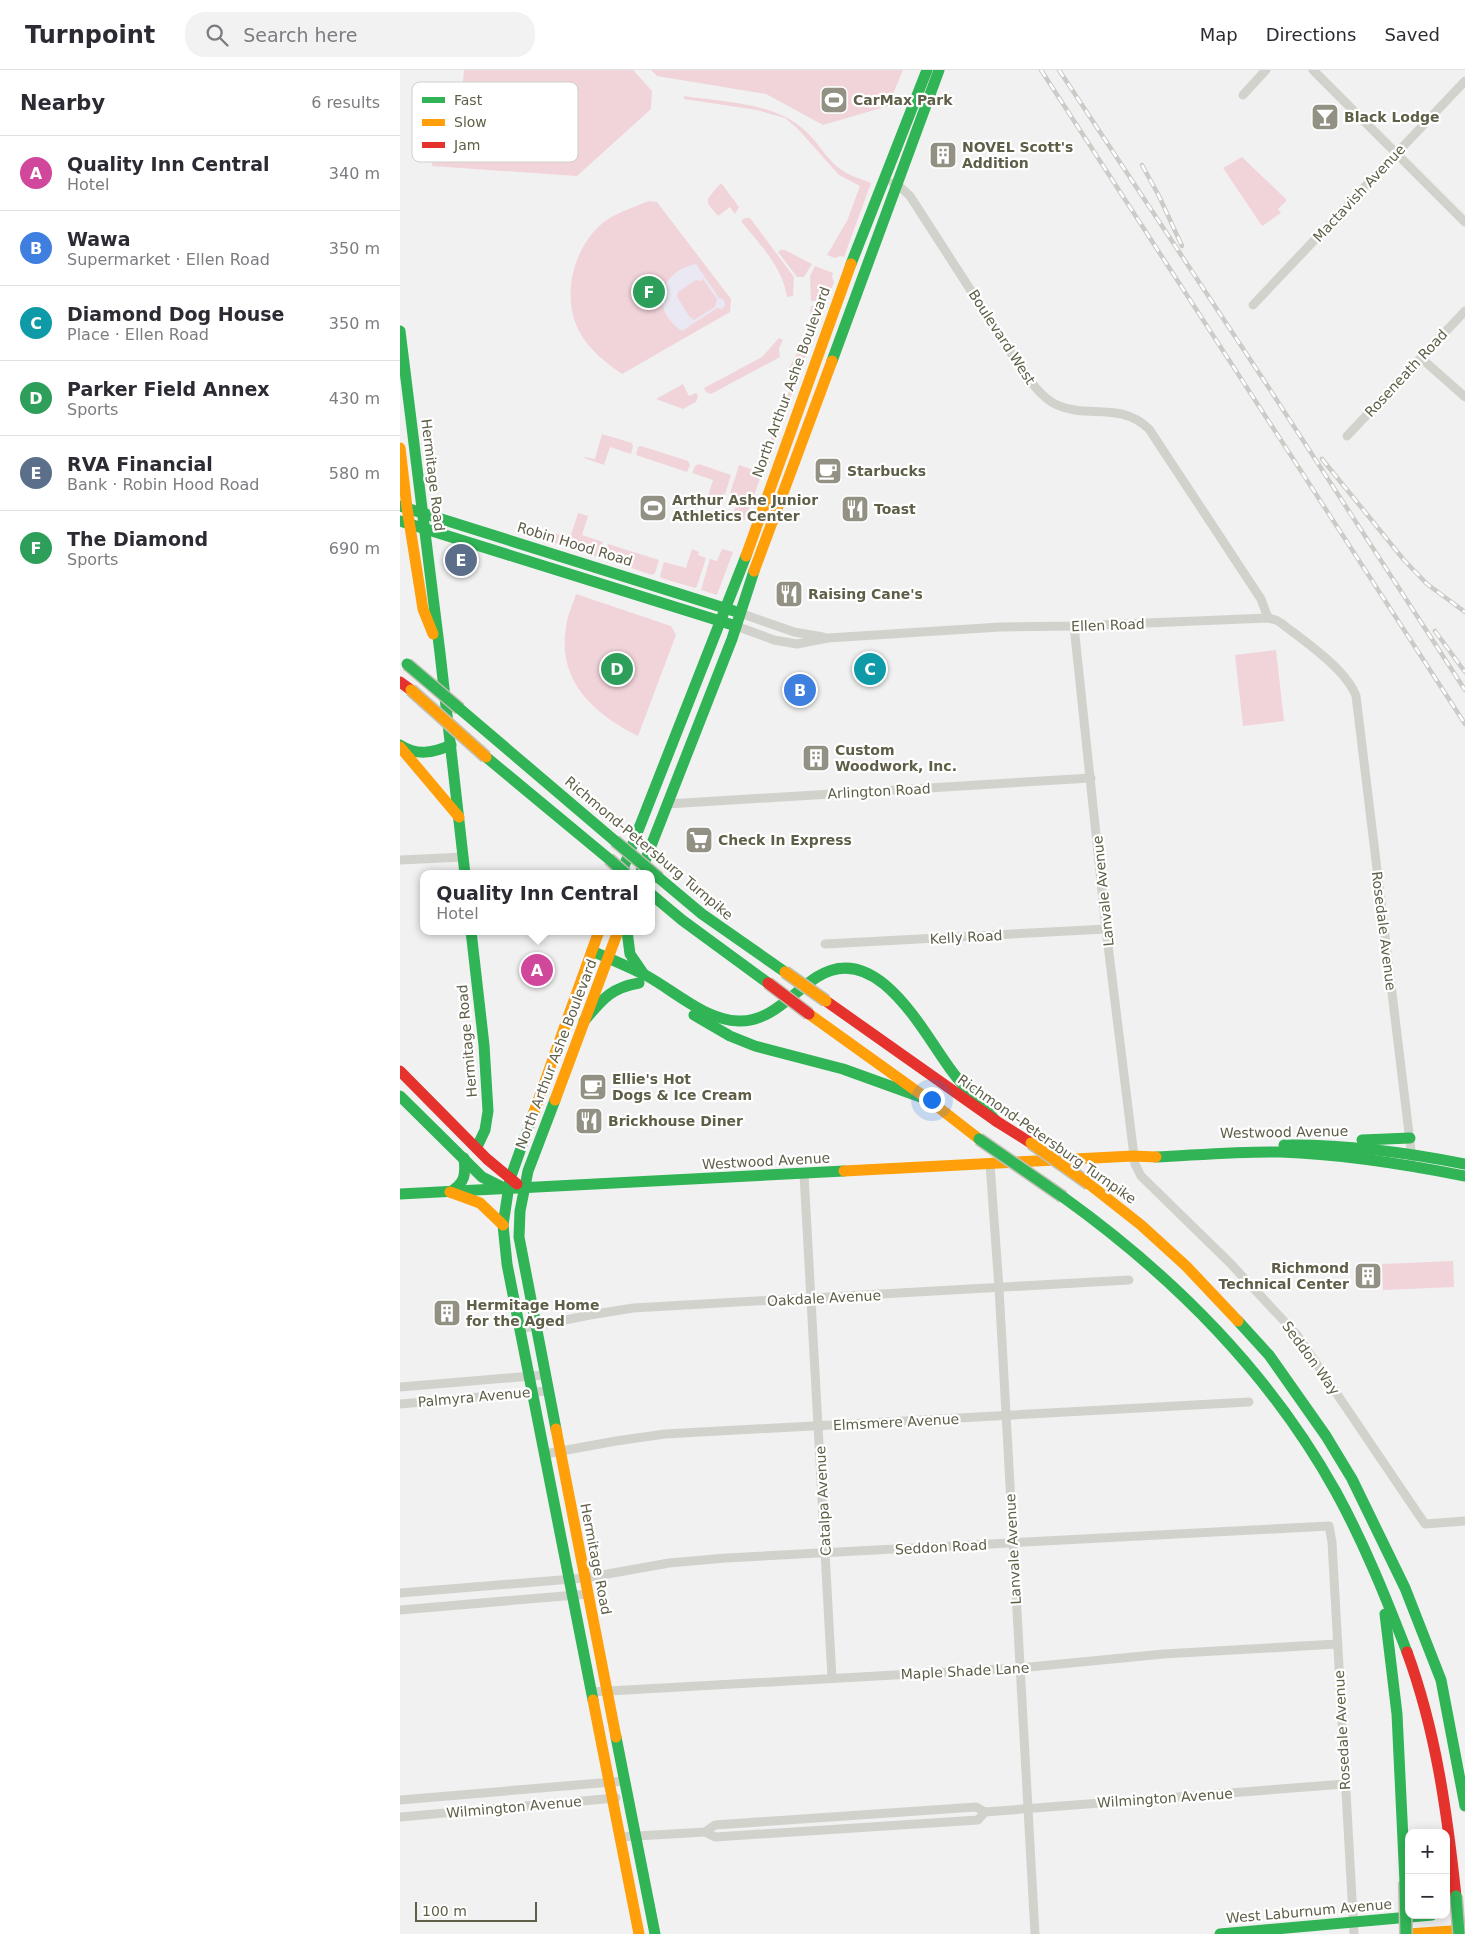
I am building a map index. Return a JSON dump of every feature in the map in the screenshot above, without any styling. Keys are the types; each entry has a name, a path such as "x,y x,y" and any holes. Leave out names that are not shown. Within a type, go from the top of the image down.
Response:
{"main road":[{"name":"North Arthur Ashe Boulevard","path":"623,870 726,609 838,296 928,70"},
{"path":"642,870 705,711 940,70"},
{"name":"Hermitage Road","path":"400,331 465,870"},
{"name":"Hermitage Road","path":"400,448 405,523 423,609 440,653"},
{"name":"Robin Hood Road","path":"404,507 740,613"},
{"path":"405,523 736,626"},
{"path":"575,577 582,570 590,570 614,577 628,577"},
{"name":"Richmond-Petersburg Turnpike","path":"404,661 650,870"},
{"path":"400,682 621,870"},
{"path":"667,804 663,800 661,790 677,744 683,715"},
{"path":"400,746 413,752 430,753 451,745"},
{"path":"400,746 459,817"},
{"name":"Richmond-Petersburg Turnpike","path":"655,875 702,914 996,1121 1031,1143 1141,1225 1186,1266 1270,1355 1326,1436 1352,1479 1405,1588 1441,1680 1465,1806"},
{"path":"655,898 682,920 929,1100 979,1139 1101,1222 1166,1279 1233,1348 1296,1428 1328,1478 1356,1531 1406,1647 1425,1705 1436,1751 1447,1816 1459,1934"},
{"name":"Hermitage Road","path":"471,935 484,1045 488,1111 485,1130 477,1147"},
{"name":"North Arthur Ashe Boulevard","path":"509,1184 597,935"},
{"name":"North Arthur Ashe Boulevard","path":"523,1188 616,935"},
{"path":"627,935 629,953 643,980 730,1036 756,1046 843,1069 929,1100"},
{"path":"590,954 710,1012 730,1020 746,1021 762,1016 781,1004 818,975 842,968 861,970 878,979 893,991 951,1070 996,1121"},
{"path":"584,1021 613,990 643,980"},
{"path":"400,1071 477,1147 509,1184 503,1225 507,1264 639,1934"},
{"path":"400,1096 482,1177 490,1182 523,1188"},
{"path":"1320,1144 1345,1140 1410,1138"},
{"name":"Westwood Avenue","path":"1133,1156 1142,1152 1320,1144 1368,1147 1465,1164"},
{"name":"Westwood Avenue","path":"523,1188 1133,1156 1266,1152 1367,1158 1465,1176"},
{"path":"450,1192 461,1186 464,1182 466,1172 464,1158"},
{"path":"400,1194 450,1192 509,1184"},
{"name":"Hermitage Road","path":"523,1188 518,1219 519,1237 559,1452 655,1934"},
{"path":"450,1192 474,1199 483,1204 503,1225"},
{"path":"1380,1585 1392,1654 1399,1720 1407,1934 1465,1930"},
{"path":"1441,1680 1465,1739"},
{"path":"1450,1914 1465,1912"},
{"name":"West Laburnum Avenue","path":"1220,1934 1354,1928 1408,1919"}],"street":[{"path":"1242,95 1266,70"},
{"path":"1313,70 1465,222"},
{"name":"Mactavish Avenue","path":"1253,305 1465,81"},
{"name":"Boulevard West","path":"883,180 898,185 910,196 1026,376 1039,392 1063,407 1116,412 1130,416 1149,429 1260,599 1268,618"},
{"name":"Roseneath Road","path":"1347,436 1465,311"},
{"path":"1421,358 1465,397"},
{"name":"Ellen Road","path":"740,613 794,632 828,638"},
{"name":"Ellen Road","path":"736,626 789,644 804,644 828,638 1000,627 1268,618"},
{"name":"Rosedale Avenue","path":"1268,618 1281,623 1336,669 1348,680 1356,696 1412,1166"},
{"name":"Lanvale Avenue","path":"1074,626 1078,678 1133,1156"},
{"name":"Arlington Road","path":"667,804 1091,778"},
{"path":"400,860 464,857"},
{"name":"Kelly Road","path":"825,944 1106,929"},
{"name":"Seddon Way","path":"1133,1156 1141,1176 1230,1263 1297,1335 1425,1524 1465,1521"},
{"name":"Lanvale Avenue","path":"990,1164 999,1288 1035,1934"},
{"name":"Catalpa Avenue","path":"804,1174 832,1678"},
{"name":"Oakdale Avenue","path":"520,1329 617,1310 1129,1280"},
{"name":"Palmyra Avenue","path":"400,1387 544,1375"},
{"name":"Palmyra Avenue","path":"400,1404 548,1391"},
{"name":"Elmsmere Avenue","path":"545,1454 645,1436 1249,1402"},
{"name":"Rosedale Avenue","path":"1329,1526 1332,1542 1354,1928"},
{"name":"Seddon Road","path":"400,1593 569,1580 669,1563 1329,1526"},
{"path":"400,1610 588,1594"},
{"name":"Maple Shade Lane","path":"591,1692 1019,1668 1164,1654 1337,1644"},
{"name":"Wilmington Avenue","path":"400,1800 624,1780"},
{"name":"Wilmington Avenue","path":"705,1832 715,1825 976,1807 984,1812 1345,1784"},
{"name":"Wilmington Avenue","path":"400,1817 628,1796"},
{"name":"Wilmington Avenue","path":"620,1837 705,1832 715,1837 978,1820 984,1812"},
{"path":"852,1815 853,1828"}],"shaded area":[{"path":"464,70 633,70 652,91 651,109 577,176 432,166 432,162 578,162 578,82 463,82"},
{"name":"CarMax Park","path":"651,70 903,70 888,106 823,125 766,94 657,76"},
{"path":"684,96 745,104 775,112 801,127 807,132 826,155 843,171 871,183 844,257 835,258 827,255 847,221 860,186 839,175 798,129 785,118 757,110 684,99"},
{"path":"1242,157 1287,200 1278,209 1281,213 1262,226 1223,168"},
{"path":"722,184 739,207 735,214 730,207 718,216 708,204 708,198"},
{"path":"649,201 657,202 731,299 730,312 622,374 592,350 579,331 571,304 572,276 582,250 589,238 603,222"},
{"path":"745,218 750,218 794,277 793,296 787,297 785,286 775,266 741,221"},
{"path":"785,250 812,264 804,277 797,277 778,252"},
{"path":"815,266 833,273 834,282 827,300 811,301 810,276"},
{"path":"811,306 825,306 811,341 805,339"},
{"path":"779,338 783,340 779,348 780,357 711,394 706,392 704,388 762,357"},
{"path":"802,344 809,347 767,461 763,459 797,371 789,368"},
{"path":"683,384 689,396 696,393 698,396 696,402 683,409 656,399"},
{"path":"602,434 632,443 631,454 610,447 604,465 584,458 595,459"},
{"path":"641,446 688,461 690,465 687,472 636,455 638,447"},
{"path":"699,464 731,475 724,498 717,496 716,499 708,496 713,480 692,473 695,466"},
{"path":"739,465 762,473 745,520 732,516 737,503 728,500"},
{"path":"578,513 588,516 582,535 603,542 597,557 542,539 547,531 570,538"},
{"path":"608,544 659,560 655,573 652,575 605,559"},
{"path":"692,549 699,552 698,555 706,558 695,588 661,578 664,562 686,568"},
{"path":"722,549 733,552 717,595 701,590 710,559 717,561"},
{"path":"576,594 671,626 676,635 638,736 607,717 594,706 582,694 573,679 567,664 565,646 567,623"},
{"path":"1276,650 1284,721 1243,726 1235,655"},
{"path":"1453,1261 1454,1287 1383,1290 1382,1264"}],"sand":[{"path":"696,264 719,298 724,300 725,305 722,309 717,308 682,331 665,313 663,292 674,274 683,268","holes":["703,279 717,299 715,307 694,320 689,316 677,297 678,292 696,280 700,281"]}],"railway":[{"path":"1041,70 1465,724"},
{"path":"1059,70 1465,690"},
{"path":"1142,165 1159,196 1182,246"},
{"path":"1322,459 1404,560 1427,584 1465,612"},
{"path":"1435,631 1465,672"}],"traffic: fast":[{"path":"851,264 927,70"},
{"path":"832,361 939,70"},
{"path":"400,331 465,870"},
{"path":"400,506 734,611"},
{"path":"400,521 736,626"},
{"path":"623,870 746,556"},
{"path":"642,870 732,639 754,571"},
{"path":"407,664 460,709"},
{"path":"460,709 615,841"},
{"path":"400,745 419,752 438,750 451,745"},
{"path":"486,757 609,859"},
{"path":"615,841 649,870"},
{"path":"609,859 621,870"},
{"path":"655,875 659,878"},
{"path":"659,878 702,914 785,972"},
{"path":"655,897 682,920 768,983"},
{"path":"471,935 484,1045 488,1111 485,1130 477,1147"},
{"path":"628,935 630,954 643,973"},
{"path":"592,951 647,976 703,1011 714,1016 739,1021 751,1020 771,1012 817,977 839,968 859,970 878,979 896,995 912,1013 956,1077 996,1121"},
{"path":"584,1021 607,996 621,988 639,983"},
{"path":"694,1015 730,1036 755,1046 843,1069 929,1100"},
{"path":"400,1096 482,1177 502,1187"},
{"path":"555,1100 528,1171 520,1211 519,1237 556,1429"},
{"path":"534,1112 510,1179 503,1225 507,1264 593,1700"},
{"path":"1362,1140 1410,1138"},
{"path":"979,1139 1063,1197"},
{"path":"1284,1145 1330,1146 1375,1150 1465,1164"},
{"path":"1156,1157 1250,1152 1304,1153 1373,1160 1465,1176"},
{"path":"450,1192 462,1182 465,1169 464,1158"},
{"path":"400,1194 844,1171"},
{"path":"1063,1197 1104,1227 1180,1294 1250,1367 1281,1407 1310,1448 1346,1511 1374,1571 1407,1652"},
{"path":"1238,1321 1269,1355 1326,1436 1352,1479 1405,1588 1441,1680 1465,1806"},
{"path":"1385,1614 1397,1714 1405,1882"},
{"path":"616,1737 655,1934"},
{"path":"1456,1896 1459,1934"},
{"path":"1220,1934 1405,1917"},
{"path":"1406,1919 1406,1934"}],"traffic: slow":[{"path":"746,556 851,264"},
{"path":"754,571 832,361"},
{"path":"400,448 407,508 423,609 433,634"},
{"path":"411,690 486,757"},
{"path":"400,747 459,817"},
{"path":"534,1112 598,935"},
{"path":"555,1100 617,935"},
{"path":"785,972 826,1001"},
{"path":"809,1014 929,1100 979,1139"},
{"path":"1031,1143 1089,1184"},
{"path":"844,1171 1133,1156 1156,1157"},
{"path":"1089,1184 1141,1225 1186,1266 1238,1321"},
{"path":"450,1192 480,1203 503,1225"},
{"path":"556,1429 616,1737"},
{"path":"593,1700 639,1934"},
{"path":"1408,1934 1465,1930"}],"traffic: jam":[{"path":"400,682 411,690"},
{"path":"768,983 809,1014"},
{"path":"826,1001 996,1121 1031,1143"},
{"path":"400,1071 487,1159 517,1184"},
{"path":"1407,1652 1426,1712 1433,1742 1449,1834 1456,1896"}],"place":[{"name":"CarMax Park","path":"834,100"},
{"name":"Black Lodge","path":"1325,117"},
{"name":"NOVEL Scott's Addition","path":"943,155"},
{"name":"The Diamond","path":"649,292"},
{"name":"Starbucks","path":"828,471"},
{"name":"Arthur Ashe Junior Athletics Center","path":"653,508"},
{"name":"Toast","path":"855,509"},
{"name":"RVA Financial","path":"461,560"},
{"name":"Raising Cane's","path":"789,594"},
{"name":"Parker Field Annex","path":"617,669"},
{"name":"Diamond Dog House","path":"870,669"},
{"name":"Wawa","path":"800,690"},
{"name":"Custom Woodwork, Inc.","path":"816,758"},
{"name":"Check In Express","path":"699,840"},
{"name":"Quality Inn Central","path":"537,970"},
{"name":"Ellie's Hot Dogs & Ice Cream","path":"593,1087"},
{"name":"Brickhouse Diner","path":"589,1121"},
{"name":"Richmond Technical Center","path":"1368,1276"},
{"name":"Hermitage Home for the Aged","path":"447,1313"}]}
